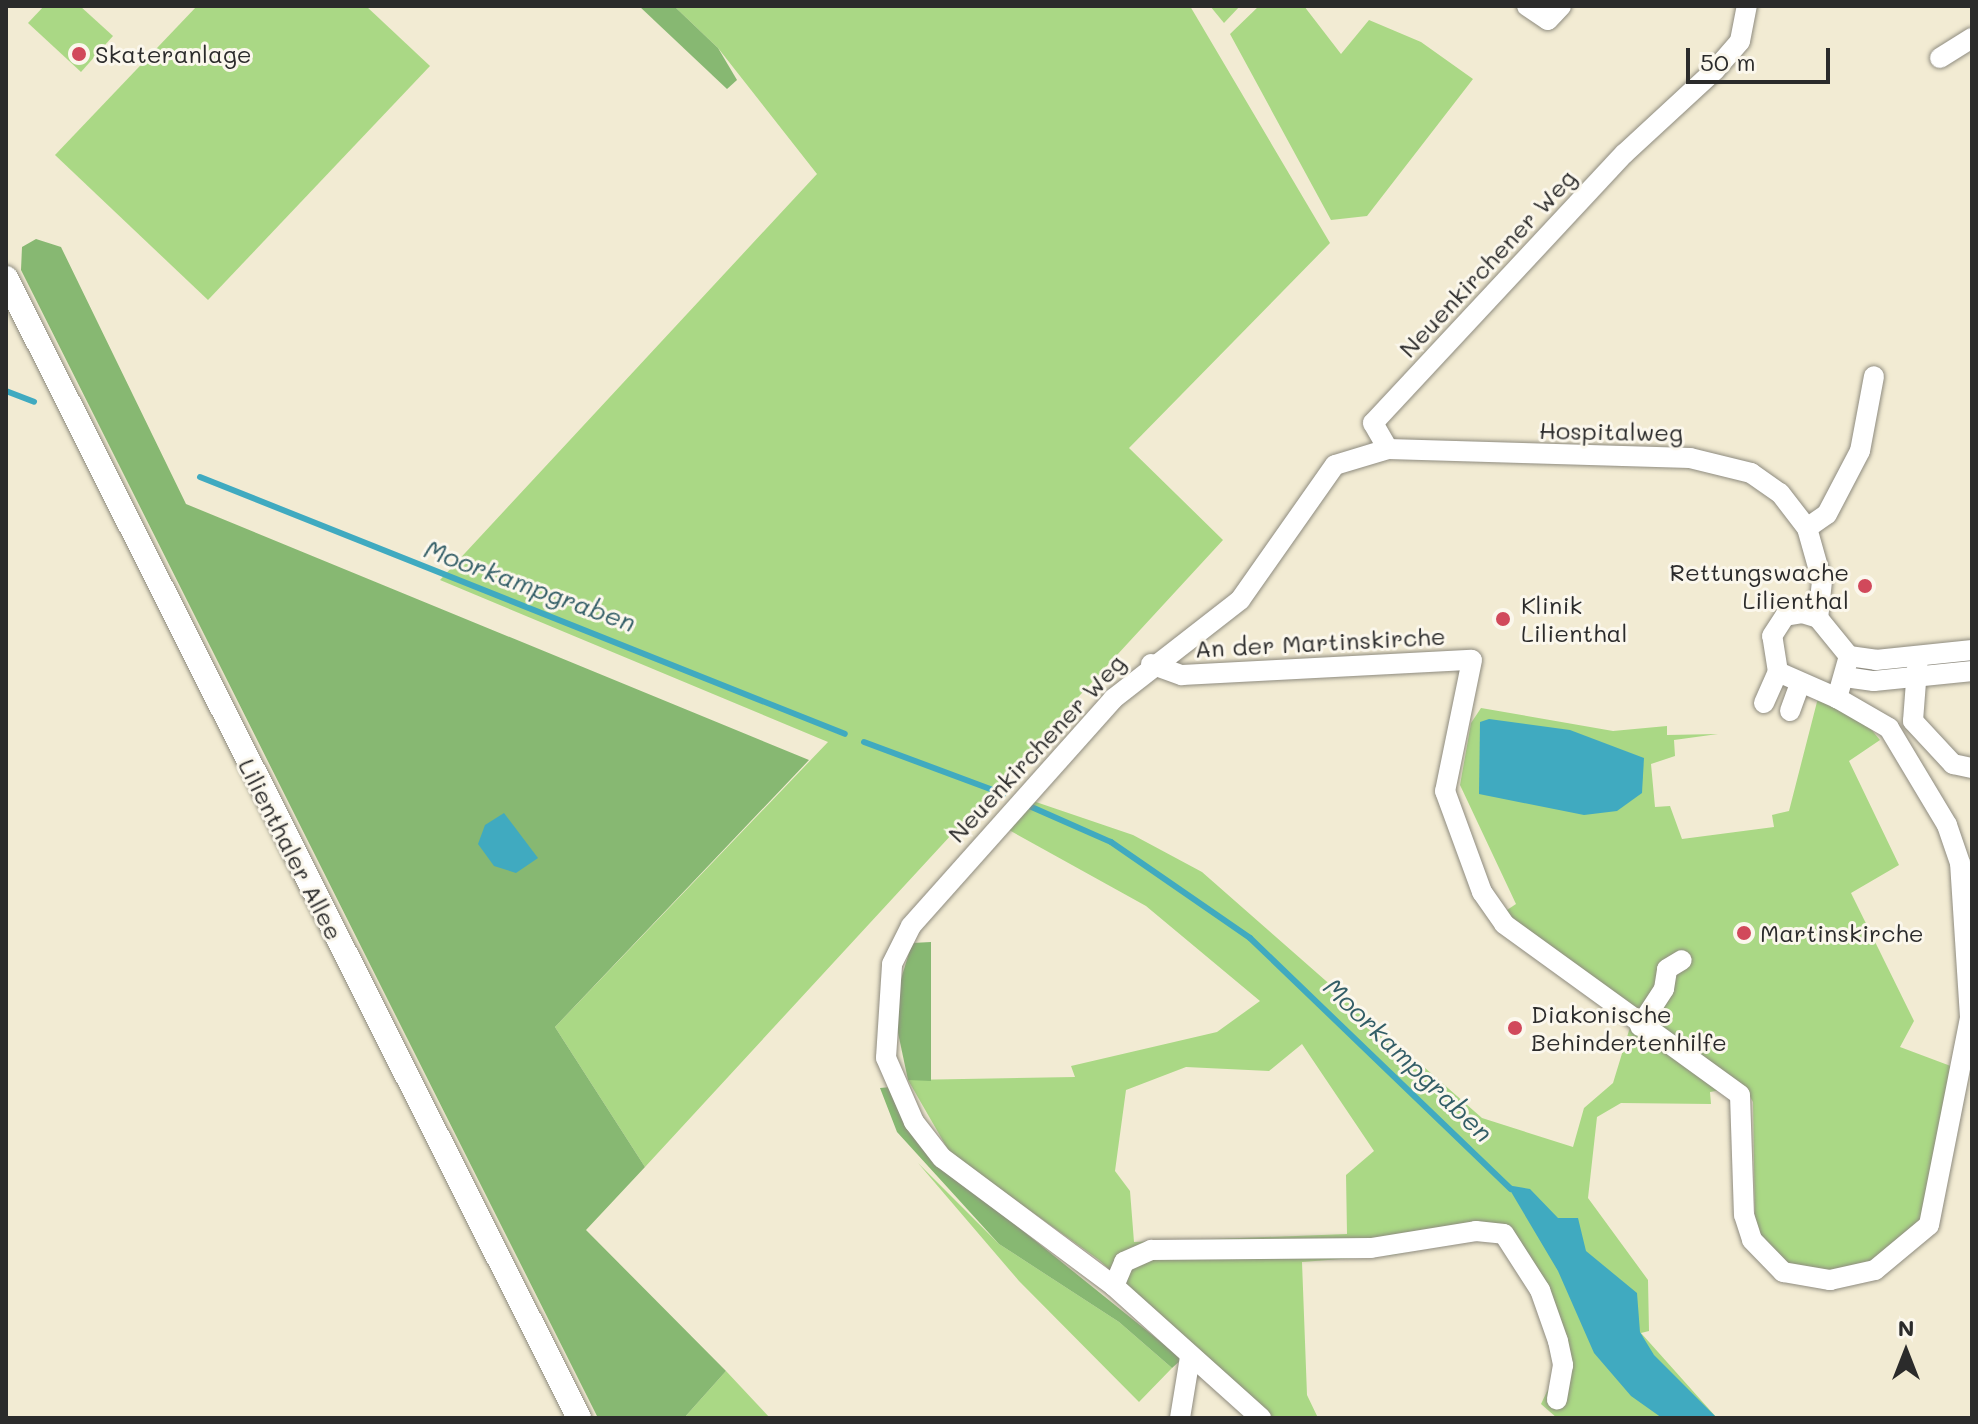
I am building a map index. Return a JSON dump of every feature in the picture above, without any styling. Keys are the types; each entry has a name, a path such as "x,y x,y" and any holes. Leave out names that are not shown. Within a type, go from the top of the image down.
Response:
{"main road":[{"name":"Lilienthaler Allee","path":"6,278 579,1418"}],"street":[{"path":"1527,6 1548,20 1561,6"},
{"name":"Neuenkirchener Weg","path":"1261,1418 1114,1286 1025,1227 942,1158 914,1122 886,1058 887,1003 892,964 911,926 1004,815 1151,664 1240,600 1335,465 1388,449 1373,423 1624,154 1715,70 1740,41 1747,6"},
{"path":"1940,58 1972,38"},
{"path":"1807,528 1827,514 1860,451 1874,376"},
{"name":"Hospitalweg","path":"1388,449 1719,461 1780,493 1807,528 1822,581 1818,618"},
{"path":"1764,703 1778,672 1772,636 1785,616 1818,618 1847,666 1837,698 1778,672"},
{"path":"1917,666 1972,650"},
{"name":"An der Martinskirche","path":"1151,664 1182,675 1472,660 1446,801 1482,892 1504,924 1640,1026 1740,1095 1744,1215 1765,1259 1783,1272 1855,1277 1889,1262 1929,1225 1966,1041 1968,948 1960,863 1947,825 1889,728 1837,698"},
{"path":"1847,666 1917,666 1972,671"},
{"path":"1917,666 1913,721 1953,764 1972,768"},
{"path":"1790,711 1800,683"},
{"path":"1640,1026 1664,989 1667,969 1682,960"},
{"path":"1114,1286 1124,1262 1151,1250 1371,1248 1476,1231 1504,1234 1540,1290 1558,1341 1563,1365 1557,1399"},
{"path":"1180,1418 1190,1357"}],"green space":[{"name":"Skateranlage","path":"44,6 80,6 113,36 81,72 28,23"},
{"path":"197,6 366,6 430,66 208,300 55,155"},
{"path":"639,6 674,6 718,48 737,80 727,89"},
{"path":"674,6 1190,6 1330,243 1129,448 1223,540 645,1167 555,1027 828,742 440,580 817,174 718,48"},
{"path":"1210,6 1240,6 1224,23"},
{"path":"1259,6 1304,6 1341,54 1369,20 1421,42 1473,79 1367,216 1331,220 1230,34"},
{"path":"36,239 61,247 186,504 809,760 555,1027 645,1167 586,1230 726,1371 684,1418 598,1418 21,270 22,247"},
{"path":"1818,698 1865,722 1880,740 1849,761 1899,865 1851,893 1914,1021 1900,1047 1956,1068 1927,1212 1881,1260 1818,1273 1792,1269 1768,1248 1755,1224 1753,1102 1744,1086 1710,1092 1711,1104 1621,1103 1597,1117 1588,1198 1648,1280 1649,1331 1641,1333 1717,1418 1557,1418 1541,1404 1554,1377 1554,1352 1534,1297 1502,1240 1479,1237 1393,1255 1302,1262 1307,1395 1318,1418 1274,1418 1099,1260 950,1153 908,1080 1075,1077 1071,1066 1217,1032 1260,1001 1146,906 1009,830 1033,801 1133,835 1202,872 1482,1118 1573,1147 1584,1108 1613,1083 1635,1011 1504,912 1516,904 1460,785 1471,723 1481,708 1613,731 1667,726 1667,735 1718,734 1674,740 1675,756 1651,764 1655,807 1670,806 1682,839 1774,827 1772,815 1789,811","holes":["1302,1044 1374,1151 1346,1175 1347,1234 1134,1242 1130,1191 1115,1171 1126,1090 1186,1067 1269,1071"]},
{"path":"931,942 931,1081 908,1080 897,1028 901,979 912,943"},
{"path":"891,1087 935,1160 1182,1359 1172,1368 1119,1322 999,1244 897,1132 880,1088"},
{"path":"918,1163 999,1244 1119,1322 1172,1368 1139,1402 1019,1281"},
{"path":"726,1371 770,1418 684,1418"}],"water":[{"path":"1489,719 1570,730 1644,758 1642,793 1617,811 1584,815 1479,794 1480,722"},
{"path":"504,813 538,858 516,873 494,866 478,844 485,825"},
{"path":"1507,1185 1530,1189 1558,1218 1578,1218 1586,1251 1637,1293 1640,1332 1654,1355 1717,1418 1662,1418 1631,1396 1594,1353 1558,1271"}],"waterway":[{"name":"Moorkampgraben","path":"6,391 34,402"},
{"name":"Moorkampgraben","path":"200,477 845,734"},
{"name":"Moorkampgraben","path":"864,742 1004,794"},
{"name":"Moorkampgraben","path":"1027,805 1111,842 1250,938 1511,1189"}],"place":[{"name":"Skateranlage","path":"79,54"},
{"name":"Rettungswache Lilienthal","path":"1865,586"},
{"name":"Klinik Lilienthal","path":"1503,619"},
{"name":"Martinskirche","path":"1744,933"},
{"name":"Diakonische Behindertenhilfe","path":"1515,1028"}]}
